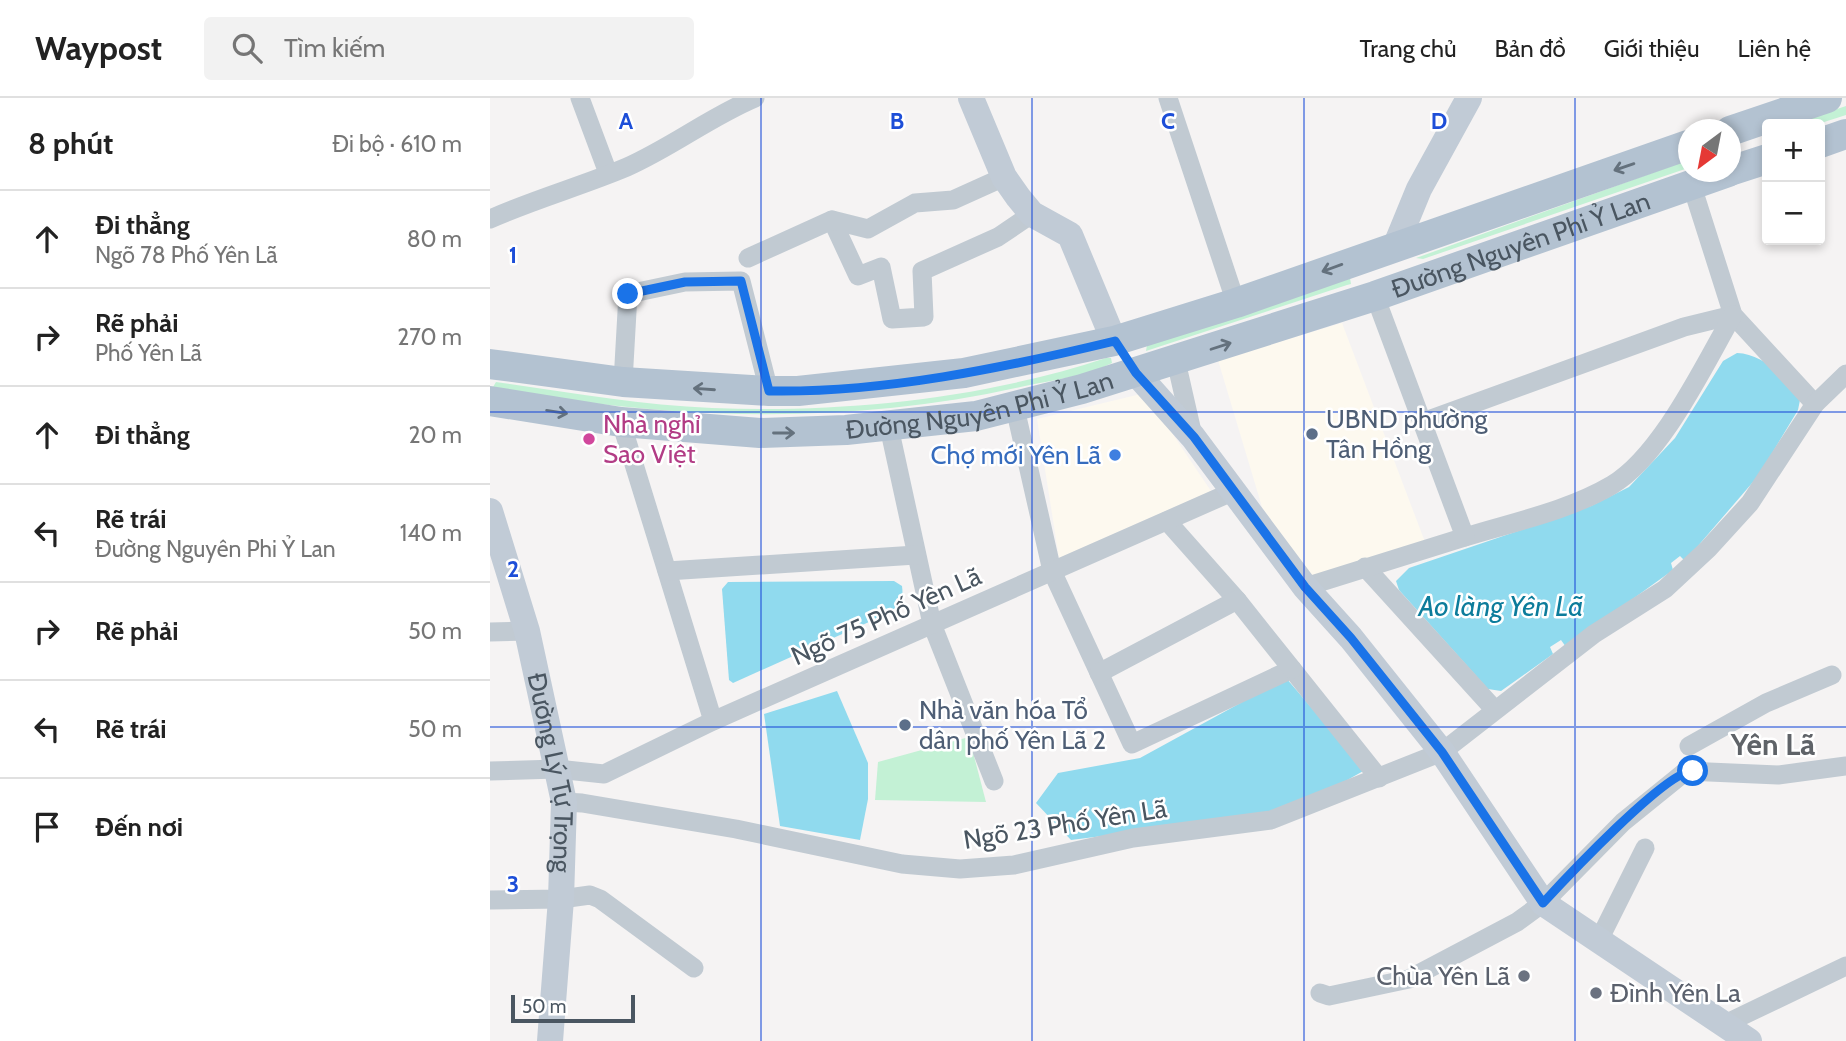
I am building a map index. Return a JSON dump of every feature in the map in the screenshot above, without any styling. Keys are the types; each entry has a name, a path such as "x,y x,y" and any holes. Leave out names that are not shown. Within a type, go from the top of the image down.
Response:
{"main road":[{"path":"1741,128 1827,98"},
{"path":"1825,141 1846,134"},
{"name":"Đường Nguyên Phi Ỷ Lan","path":"490,364 622,382 769,391 798,391 964,373 1115,341 1236,303 1678,149"},
{"name":"Đường Nguyên Phi Ỷ Lan","path":"1741,167 1762,161"},
{"name":"Đường Nguyên Phi Ỷ Lan","path":"490,401 621,422 760,433 889,427 1015,408 1175,361 1376,296 1694,182"},
{"path":"1376,296 1396,245"},
{"path":"1115,341 1136,373"}],"street":[{"path":"580,98 608,173"},
{"path":"490,219 608,173 673,144 715,106 755,98"},
{"path":"971,98 1004,177 1032,214 1070,235 1115,341"},
{"path":"1168,98 1236,303"},
{"path":"1396,245 1419,189 1469,98"},
{"path":"748,258 832,220 868,229 915,203 953,200 1004,177"},
{"path":"1691,183 1733,316 1815,404"},
{"path":"832,220 858,276 881,267 892,319 924,317 922,271 998,237 1032,214"},
{"path":"622,382 628,294 685,282 741,281 769,391"},
{"path":"1376,296 1465,537"},
{"path":"1423,422 1684,327 1733,316"},
{"path":"1305,587 1365,566 1561,507 1614,484 1645,454 1668,426 1733,316"},
{"path":"1175,361 1194,437"},
{"path":"1136,373 1194,437 1305,587 1351,638 1442,752 1543,903 1733,1034 1846,966"},
{"name":"Ngõ 23 Phố Yên Lã","path":"564,802 736,829 902,864 960,870 1014,865 1133,838 1271,820 1442,752 1594,634 1645,604 1708,549 1750,503 1815,404 1846,374"},
{"path":"1015,408 1052,571 1132,744 1292,669"},
{"path":"621,422 713,721"},
{"path":"889,427 932,624 994,781"},
{"name":"Ngõ 75 Phố Yên Lã","path":"490,771 557,769 604,774 713,721 1234,491"},
{"name":"Đường Lý Tự Trọng","path":"490,511 527,631 564,802 561,900 550,1041"},
{"path":"1167,521 1237,600 1379,778"},
{"path":"667,571 916,555"},
{"path":"1365,566 1494,709"},
{"path":"1099,673 1237,600"},
{"path":"490,632 527,631"},
{"path":"1689,746 1766,703 1832,675"},
{"path":"1320,993 1329,996 1409,979 1517,922 1543,903 1623,822 1686,771 1778,775 1846,766"},
{"path":"1599,940 1645,848"},
{"path":"490,900 561,900 590,895 600,899 694,968"}],"shaded area":[{"name":"UBND phường Tân Hồng","path":"1342,323 1425,542 1308,579 1262,507 1218,360"},
{"name":"Chợ mới Yên Lã","path":"1145,393 1211,491 1059,558 1037,419"}],"green space":[{"path":"1846,106 1846,115 1825,122 1825,119 1807,119"},
{"path":"1678,164 1678,171 1423,259 1416,258"},
{"path":"1350,278 1351,284 1146,351 1147,345"},
{"path":"1111,358 1112,363 1081,374 969,397 914,406 801,414 689,412 523,395 493,387 496,382 604,398 712,408 811,408 961,393 1010,384"},
{"path":"969,737 986,802 875,800 878,762"}],"water":[{"name":"Ao làng Yên Lã","path":"1737,353 1747,354 1774,369 1800,400 1798,410 1759,475 1685,561 1680,556 1671,563 1673,570 1566,647 1561,640 1550,647 1553,654 1501,691 1488,689 1399,590 1396,581 1409,568 1591,506 1629,487 1675,438 1723,361"},
{"path":"894,581 902,586 902,599 889,613 733,683 729,680 722,589 728,582"},
{"path":"1286,678 1365,770 1291,812 1071,840 1036,803 1058,773 1140,758"},
{"path":"837,691 868,763 868,799 860,840 780,826 764,714"}],"place":[{"name":"UBND phường Tân Hồng","path":"1312,434"},
{"name":"Nhà nghỉ Sao Việt","path":"589,439"},
{"name":"Chợ mới Yên Lã","path":"1115,455"},
{"name":"Nhà văn hóa Tổ dân phố Yên Lã 2","path":"905,725"},
{"name":"Chùa Yên Lã","path":"1524,976"},
{"name":"Đình Yên La","path":"1596,993"}],"district":[{"name":"Yên Lã","path":"1773,744"}],"route":[{"path":"628,294 685,282 741,281 769,391 875,384 964,373 1115,341 1136,373 1194,437 1305,587 1351,638 1442,752 1543,903 1623,822 1674,779 1686,771 1693,771"}]}
